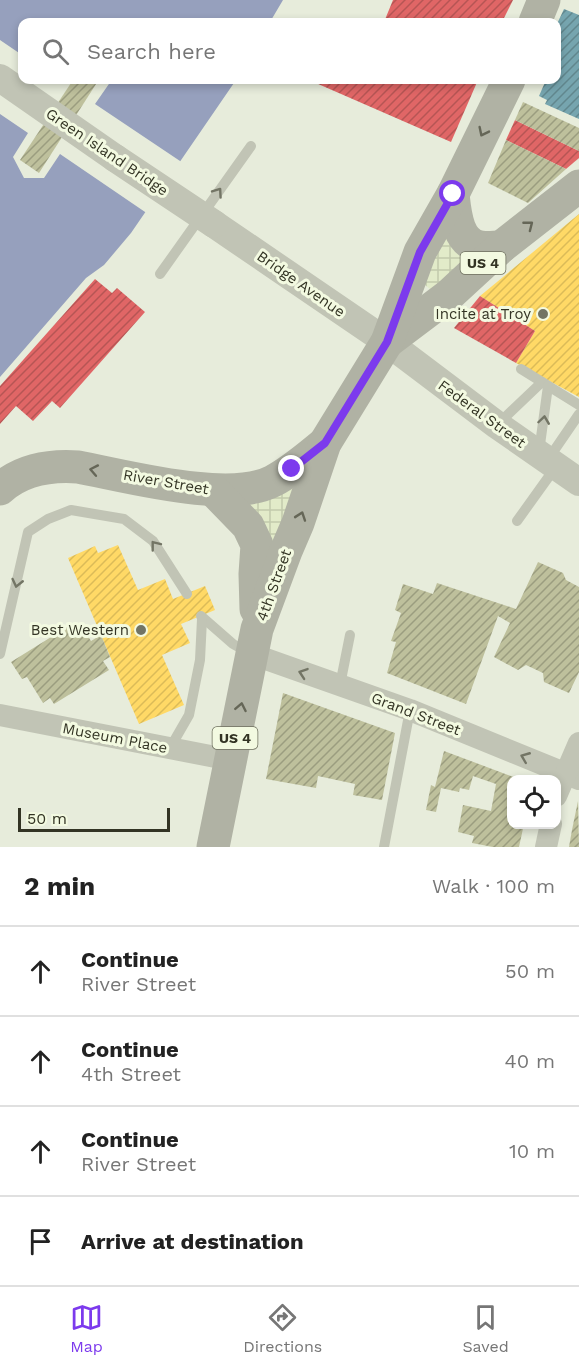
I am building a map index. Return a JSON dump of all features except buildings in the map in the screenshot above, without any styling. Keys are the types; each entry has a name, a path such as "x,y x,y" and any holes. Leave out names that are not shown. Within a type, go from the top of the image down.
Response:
{"main road":[{"path":"537,18 544,0"},
{"name":"US 4","path":"387,342 420,252 453,194 507,84"},
{"name":"US 4","path":"387,342 447,296 501,247 579,186"},
{"path":"453,194 456,220 464,238 478,247 501,247"},
{"name":"4th Street","path":"213,847 254,642 325,443 387,342"},
{"name":"River Street","path":"0,489 33,471 60,466 78,467 214,491 258,486 272,482 325,443"},
{"path":"214,491 248,526 257,545 254,642"}],"street":[{"name":"Green Island Bridge","path":"0,78 214,224"},
{"name":"Bridge Avenue","path":"214,224 387,342"},
{"name":"Federal Street","path":"387,342 555,466"},
{"name":"Grand Street","path":"254,642 340,686 410,710 572,776"},
{"name":"Museum Place","path":"0,716 231,760"},
{"path":"561,790 572,776 579,743"},
{"path":"546,847 550,829"}],"lane":[{"path":"160,274 251,146"},
{"path":"521,369 579,405"},
{"path":"497,425 545,384"},
{"path":"545,384 555,466"},
{"path":"517,521 555,466 579,414"},
{"path":"0,654 28,532 48,519 71,510 124,519 153,540 187,594"},
{"path":"170,748 189,715 201,660 202,617 233,644 254,642"},
{"path":"340,686 350,635"},
{"path":"384,847 410,710"}],"shaded area":[{"path":"444,235 469,253 435,293 420,281"},
{"path":"294,486 274,547 247,505"}],"water":[{"path":"0,0 283,0 272,18 18,18 18,84 233,84 131,233 104,265 86,278 0,377"}],"pier":[{"path":"0,40 18,52 18,84 109,84 95,104 183,163 148,214 60,154 44,178 24,178 13,157 28,133 0,114"}],"place":[{"name":"Incite at Troy","path":"543,314"},
{"name":"Best Western","path":"141,630"}],"route":[{"path":"292,469 325,443 387,342 420,252 453,194"}]}
